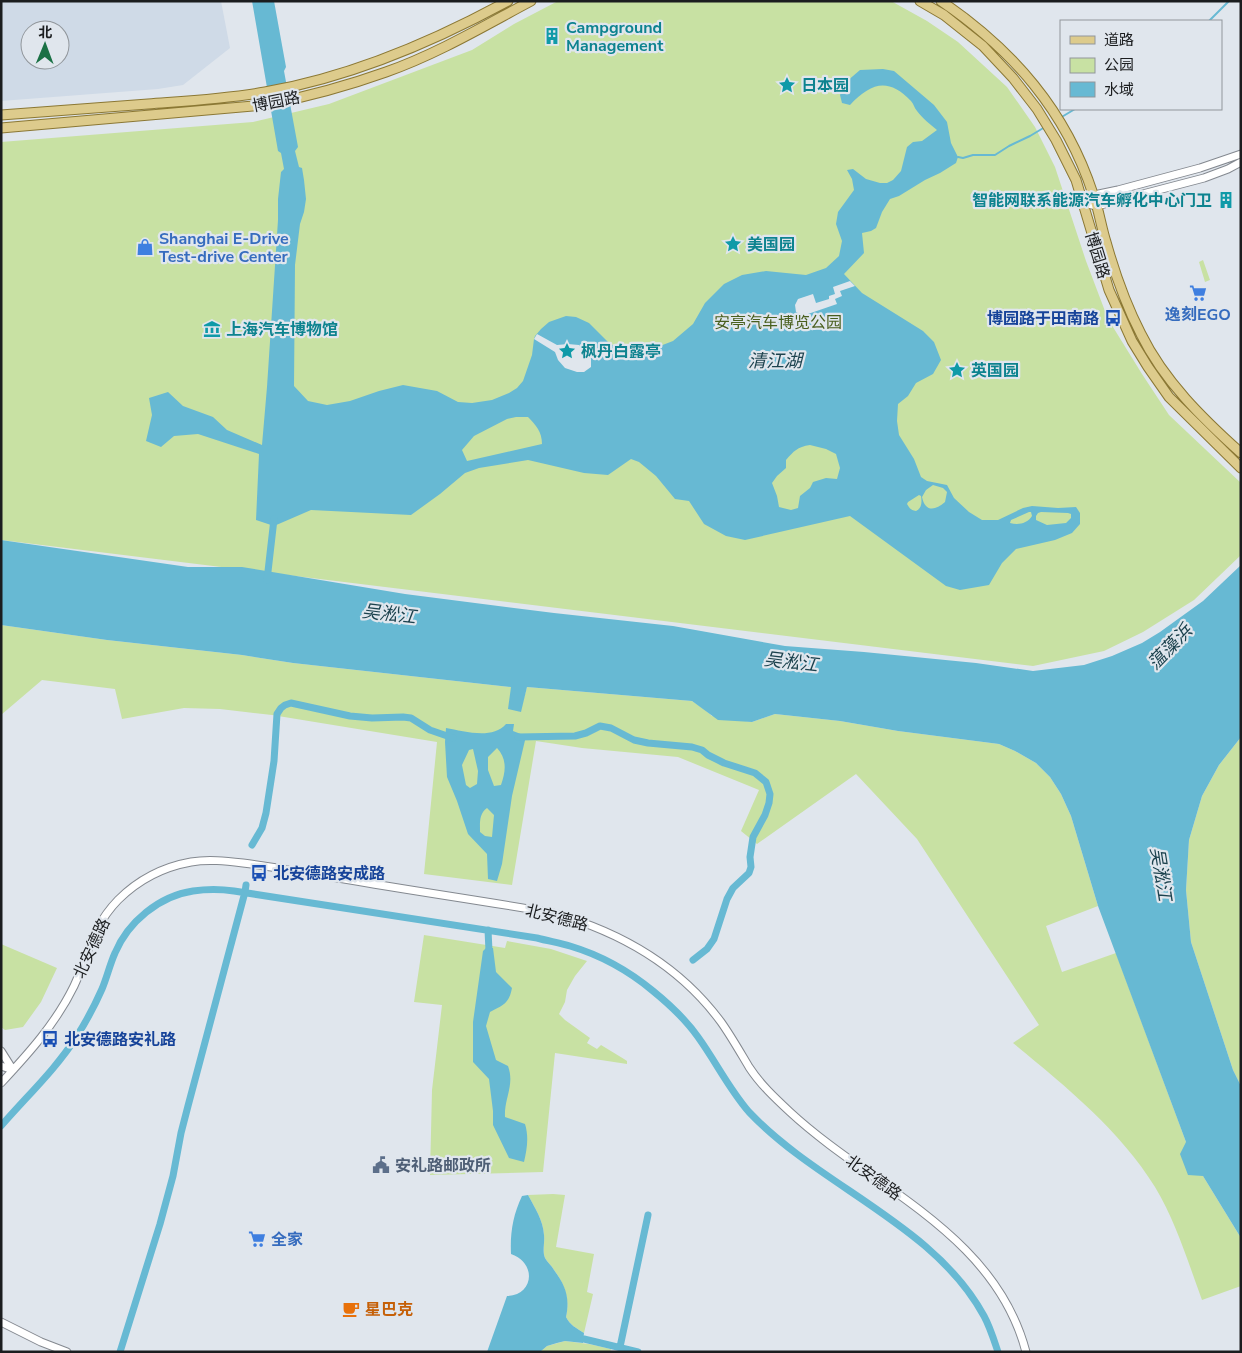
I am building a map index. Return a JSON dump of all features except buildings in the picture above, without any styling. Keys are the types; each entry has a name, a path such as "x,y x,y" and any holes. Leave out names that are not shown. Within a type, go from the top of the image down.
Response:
{"main road":[{"name":"博园路","path":"1,115 232,98 287,88 352,71 404,52 508,1"},
{"name":"博园路","path":"1,128 265,105 292,100 396,68 446,45 531,1"},
{"name":"博园路","path":"920,1 944,15 983,46 1013,78 1037,109 1056,140 1076,180 1109,290 1132,341 1168,397 1241,468"},
{"name":"博园路","path":"941,1 972,23 1011,58 1027,75 1067,132 1094,195 1120,286 1141,335 1155,359 1188,401 1241,453"}],"street":[{"path":"1083,203 1094,195 1200,168 1241,154"},
{"path":"1083,203 1097,206 1204,178 1241,162"},
{"name":"北安德路","path":"1,1083 44,1034 63,1007 92,939 108,912 128,890 139,882 159,871 174,866 207,860 260,865 561,916 591,925 634,945 655,958 692,989 722,1023 760,1081 790,1112 825,1141 955,1238 980,1265 999,1290 1012,1312 1026,1352"},
{"path":"1,1051 12,1070"},
{"path":"1,1066 12,1070"},
{"path":"1,1322 41,1342 67,1352"}],"shaded area":[{"path":"1,1 221,1 230,48 183,85 158,89 1,101"}],"green space":[{"name":"安亭汽车博览公园","path":"558,1 891,1 927,21 958,42 1007,87 1035,127 1055,167 1086,261 1108,319 1142,374 1169,415 1241,483 1241,555 1194,600 1143,632 1104,651 1033,666 1,540 1,142 253,122 329,104 472,50 514,24"},
{"path":"1203,260 1210,280 1205,282 1199,262"},
{"path":"1,625 293,663 511,687 520,712 527,687 692,701 712,716 752,722 775,714 840,721 898,731 999,744 1015,751 1036,763 1050,777 1061,794 1071,816 1098,906 1046,926 1062,972 1116,953 1186,1142 1203,1176 1241,1238 1241,1286 1202,1300 1175,1228 1155,1187 1141,1166 1108,1127 1071,1092 1013,1043 1039,1025 917,839 856,774 757,844 741,831 759,790 678,757 582,748 536,741 512,885 424,874 437,742 272,715 220,709 184,708 122,719 115,689 42,680 1,715"},
{"path":"1241,737 1241,1086 1233,1070 1191,942 1186,890 1189,840 1202,796 1219,765"},
{"path":"424,935 505,948 507,941 551,949 587,961 567,990 565,1002 559,1014 590,1038 587,1043 597,1049 601,1045 627,1061 627,1064 555,1053 543,1172 430,1175 432,1090 442,1005 414,1002"},
{"path":"1,944 57,968 41,1002 23,1027 5,1030 1,1027"},
{"path":"528,1195 565,1195 556,1247 594,1254 587,1292 593,1294 584,1333 571,1324 566,1317 566,1292 558,1276 545,1258 542,1224"},
{"path":"565,1341 611,1349 610,1352 540,1352 547,1346"}],"water":[{"name":"清江湖","path":"252,1 274,1 298,147 295,151 299,167 302,168 304,180 306,199 300,224 295,265 294,386 308,401 327,405 350,401 403,385 437,391 458,402 472,403 492,400 517,388 523,381 532,355 535,336 549,322 566,316 576,317 589,323 610,344 647,351 673,341 693,324 705,303 724,284 742,275 766,271 806,275 826,268 839,256 842,241 836,224 838,212 854,190 852,179 847,170 853,169 866,179 887,183 893,180 901,171 907,147 913,142 922,141 937,130 921,116 912,102 903,93 895,88 880,86 872,88 850,105 842,103 840,95 846,82 860,70 883,69 894,71 934,105 947,122 951,143 958,157 956,163 940,173 890,199 882,212 876,228 862,233 864,253 844,274 862,293 923,331 934,342 941,360 933,374 916,383 908,396 898,404 897,421 899,435 914,459 921,477 927,481 947,485 954,498 969,512 982,520 998,520 1023,508 1032,506 1076,507 1080,513 1080,524 1072,533 1055,540 1016,549 1002,563 989,585 960,590 946,586 850,516 745,540 726,536 704,524 689,501 675,499 656,476 639,462 631,459 608,475 584,473 528,460 479,468 465,473 411,515 311,510 274,526 256,520 259,454 198,434 174,436 161,447 146,441 152,415 149,398 168,392 183,406 213,417 227,430 262,445 278,199 281,172 284,169 281,153 278,151","holes":["528,417 538,429 542,444 467,461 462,450 474,436 507,419","810,445 836,454 840,468 837,479 826,478 813,482 810,488 800,496 798,508 791,510 779,507 772,483 786,468 786,460 802,447","933,485 943,488 947,492 945,502 934,508 928,508 923,502 922,497 926,490","919,495 921,496 921,505 916,511 910,508 907,504","1031,512 1032,516 1025,522 1019,524 1010,523 1011,520","1041,512 1071,514 1071,518 1066,523 1047,525 1036,520 1036,516"]},
{"path":"1,540 188,567 242,567 405,594 673,626 785,646 976,663 1033,671 1084,665 1112,656 1142,643 1203,601 1241,565 1241,737 1219,765 1202,796 1189,840 1186,890 1191,942 1233,1070 1241,1086 1241,1238 1203,1176 1188,1175 1180,1154 1186,1142 1098,906 1071,816 1061,794 1050,777 1036,763 1015,751 999,744 898,731 840,721 775,714 752,722 718,720 692,701 527,687 521,712 508,709 511,687 293,663 1,625"},
{"path":"506,724 514,724 513,731 526,736 512,796 502,864 497,881 488,879 487,854 468,834 447,777 445,742 446,728 478,733 493,732","holes":["497,748 503,756 505,770 501,785 494,786 488,770 488,757","473,749 478,771 477,784 470,788 466,785 462,765 469,750","487,808 494,815 492,837 485,836 480,832 480,818"]},
{"path":"486,948 493,948 496,972 512,988 507,1001 490,1012 486,1026 496,1060 508,1066 510,1073 505,1117 525,1124 527,1143 524,1162 509,1158 493,1125 489,1079 473,1062 473,1022 483,951"},
{"path":"528,1195 542,1224 545,1258 558,1276 566,1292 568,1304 566,1317 571,1324 584,1333 583,1343 565,1341 547,1346 540,1352 487,1352 507,1296 523,1290 529,1278 525,1264 511,1254 512,1231 516,1210 522,1196"}],"pier":[{"path":"850,281 855,286 840,291 842,296 835,299 837,304 805,315 796,312 795,305 798,299 813,294 816,303 829,299 829,296 835,294 833,287"},
{"path":"537,334 557,345 579,345 591,359 591,367 584,372 565,368 558,360 555,352 534,339"}],"waterway":[{"path":"1210,20 1229,1"},
{"path":"1060,118 1073,110"},
{"path":"958,157 995,155 1045,127"},
{"path":"267,580 274,519"},
{"path":"252,845 262,828 266,813 274,761 277,714 285,705 291,703 350,716 411,718 430,730 453,738"},
{"path":"518,737 575,736 600,726 611,728 634,740 692,747 702,750 724,763 755,773 766,782 770,794 769,803 753,837 749,873 733,888 727,899 714,939 707,949 693,960"},
{"path":"120,1352 173,1176 181,1133 246,885"},
{"path":"1,1126 51,1071 77,1036 97,1001 115,953 128,931 146,912 168,898 193,891 229,890 537,938 570,946 614,964 665,1001 683,1018 705,1046 735,1094 749,1112 777,1139 906,1231 936,1256 962,1284 984,1316 998,1352"},
{"path":"488,930 489,951"},
{"path":"620,1347 648,1215"},
{"path":"584,1339 638,1352"}],"place":[{"name":"Campground Management","path":"552,36"},
{"name":"日本园","path":"787,85"},
{"name":"智能网联系能源汽车孵化中心门卫","path":"1226,200"},
{"name":"美国园","path":"733,244"},
{"name":"Shanghai E-Drive Test-drive Center","path":"145,247"},
{"name":"逸刻EGO","path":"1198,293"},
{"name":"博园路于田南路","path":"1113,318"},
{"name":"上海汽车博物馆","path":"212,329"},
{"name":"枫丹白露亭","path":"567,351"},
{"name":"英国园","path":"957,370"},
{"name":"北安德路安成路","path":"259,873"},
{"name":"北安德路安礼路","path":"50,1039"},
{"name":"安礼路邮政所","path":"381,1165"},
{"name":"全家","path":"257,1239"},
{"name":"星巴克","path":"351,1309"}],"water label":[{"name":"吴淞江","path":"389,614"},
{"name":"蕰藻浜","path":"1170,647"},
{"name":"吴淞江","path":"791,662"},
{"name":"吴淞江","path":"1161,874"}]}
